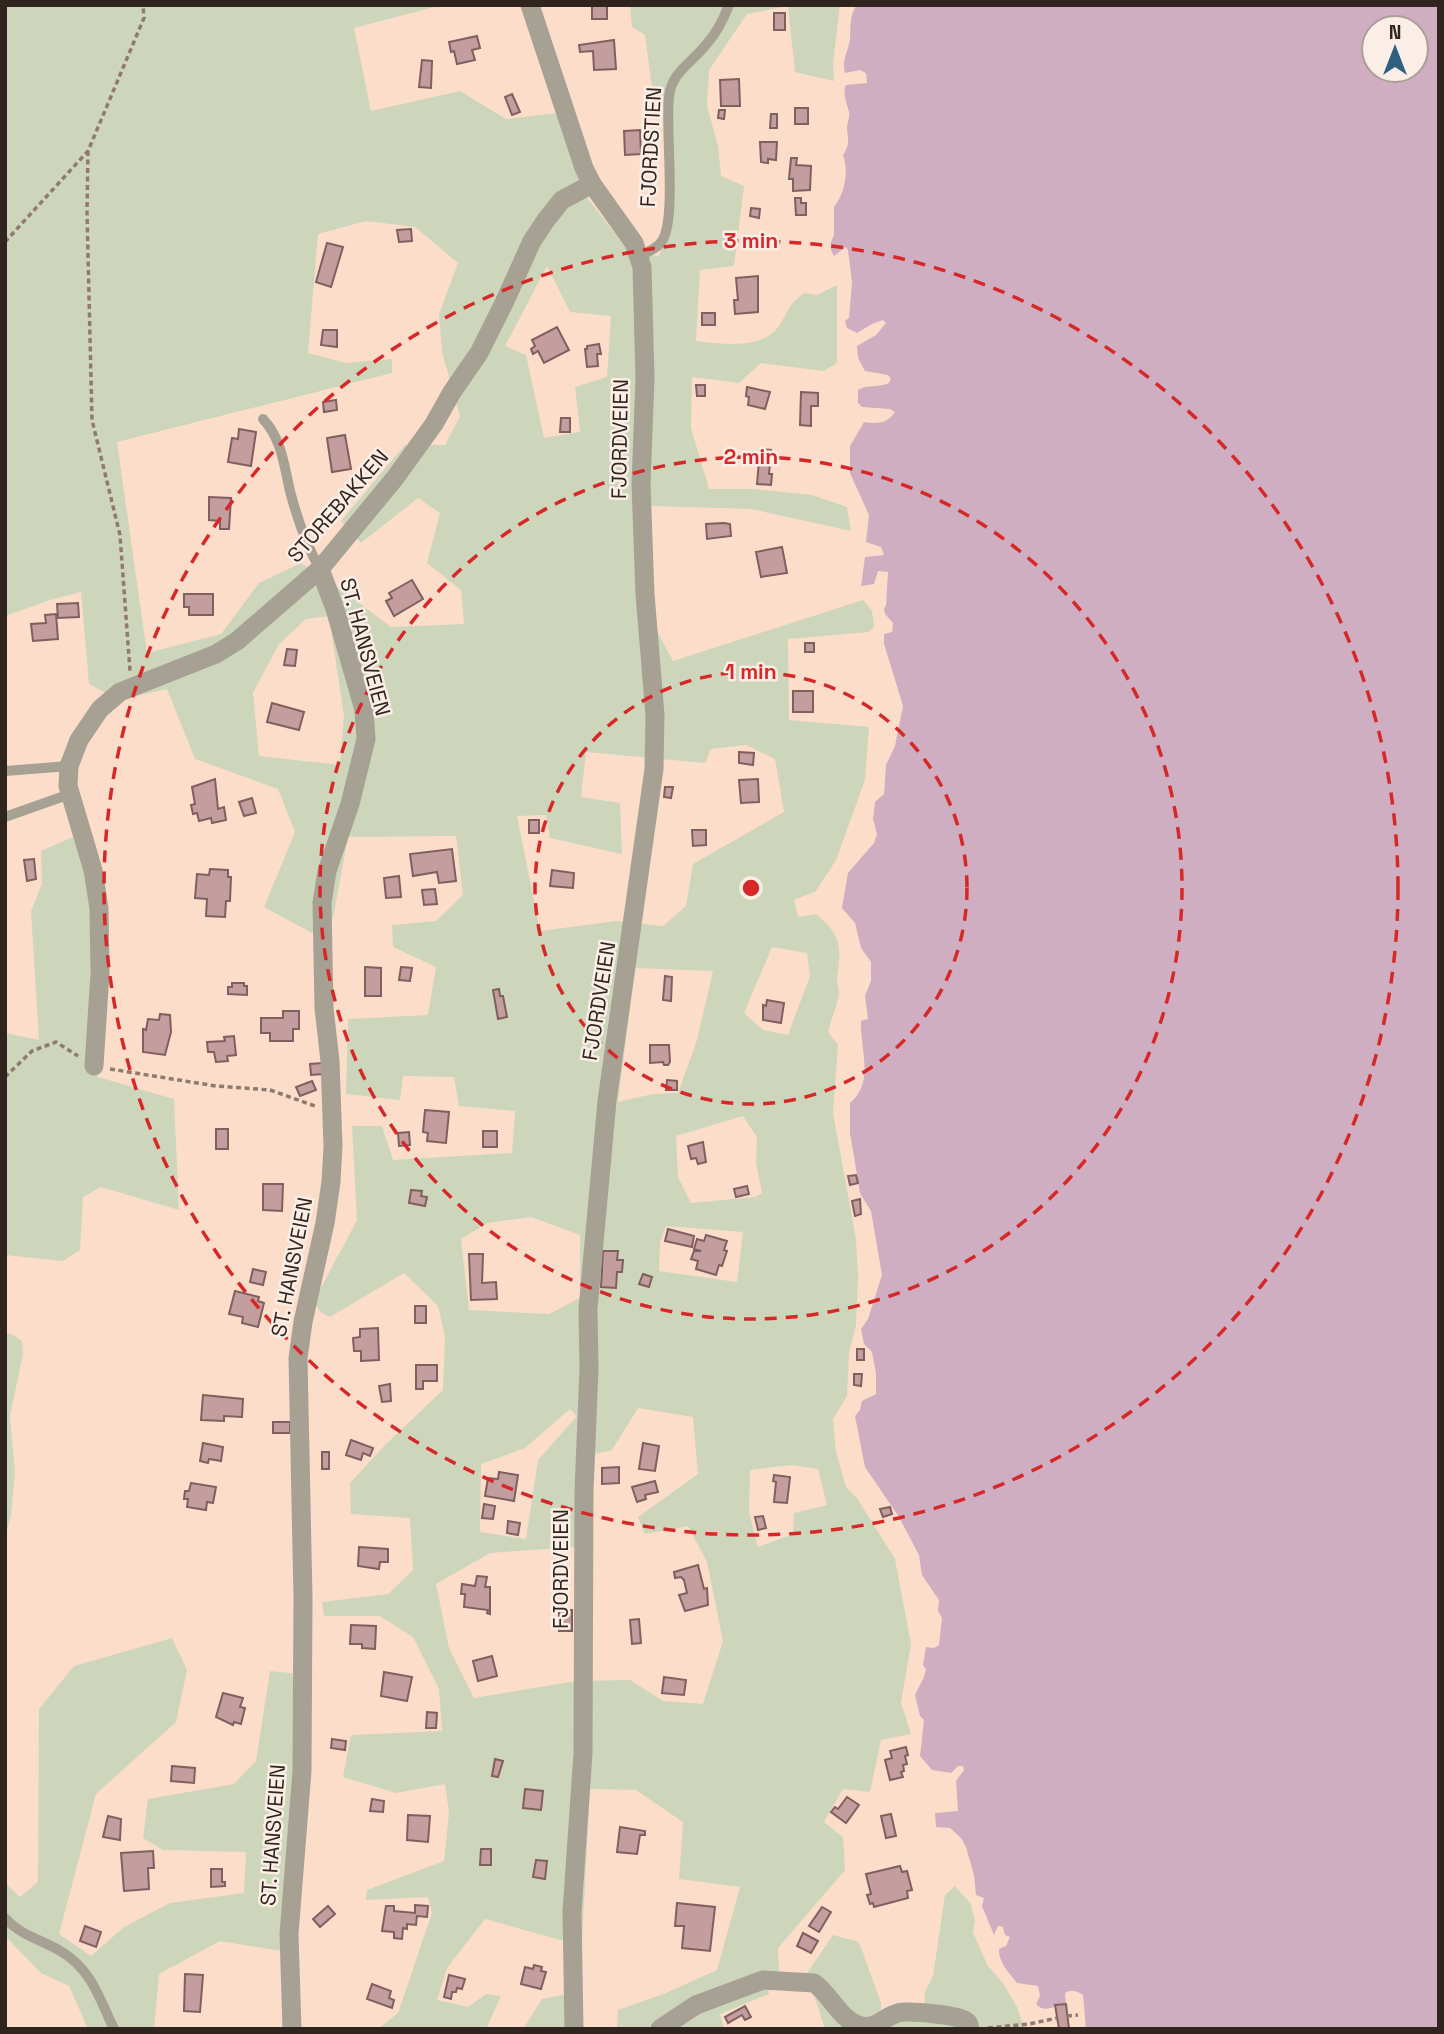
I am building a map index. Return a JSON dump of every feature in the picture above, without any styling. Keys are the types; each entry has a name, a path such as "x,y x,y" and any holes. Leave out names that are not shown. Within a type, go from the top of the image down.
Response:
{"street":[{"name":"FJORDVEIEN","path":"530,5 576,149 592,184 634,243 642,267 645,378 641,484 645,594 655,715 654,769 607,1101 591,1275 584,1491 583,1753 572,1912 574,2029"},
{"name":"STOREBAKKEN","path":"94,1066 100,973 99,908 93,870 70,794 69,766 79,740 108,702 131,687 216,654 237,641 320,569 395,478 434,424 478,353 532,241 545,220 562,200 592,184"},
{"name":"ST. HANSVEIEN","path":"292,2029 289,1934 302,1771 303,1598 298,1358 331,1182 333,1108 324,1008 322,903 327,871 350,804 366,738 364,710 335,608 320,569"},
{"path":"660,2029 696,2005 763,1980 814,1983 857,2025 873,2026 899,2013 910,2013 961,2019 975,2028"}],"lane":[{"name":"FJORDSTIEN","path":"640,256 659,245 666,232 670,176 668,98 673,79 718,30 729,5"},
{"path":"263,419 271,427 280,447 299,523 320,569"},
{"path":"5,771 69,766"},
{"path":"5,817 70,794"},
{"path":"5,1918 13,1927 61,1951 79,1967 102,1997 114,2029"}],"path":[{"path":"5,242 88,151 144,18 144,5"},
{"path":"88,151 92,420 120,535 131,687"},
{"path":"5,1077 32,1051 56,1042 94,1066 216,1086 270,1090 320,1108 333,1108"},
{"path":"1068,2016 1078,2015"},
{"path":"975,2028 1029,2026 1057,2018"}],"green space":[{"path":"5,5 442,5 354,28 371,111 460,91 506,119 557,113 585,195 631,254 659,256 672,213 664,107 652,88 645,35 632,27 630,5 840,5 833,64 834,81 795,72 788,6 747,14 709,70 707,106 718,146 721,176 744,186 734,266 700,270 696,341 740,344 763,339 779,326 800,296 805,293 817,295 837,285 837,363 824,371 761,363 739,383 692,377 691,428 709,489 755,489 812,495 847,507 851,531 751,509 649,506 656,629 673,661 863,600 872,611 874,627 869,632 788,639 789,720 869,727 865,780 836,860 816,891 794,900 798,917 816,914 831,928 839,949 839,994 828,1032 838,1045 833,1113 856,1239 858,1277 856,1325 849,1353 847,1396 833,1419 836,1452 846,1487 857,1498 895,1559 911,1644 901,1703 911,1734 881,1740 870,1792 843,1789 824,1822 843,1837 845,1870 778,1948 779,1972 766,1975 769,1994 720,2014 724,2029 617,2029 618,2010 666,1993 717,1970 740,1887 679,1879 683,1822 636,1790 590,1789 582,1942 564,1941 485,1919 447,1968 437,2000 468,2007 486,1994 501,1996 486,2029 378,2029 398,2013 432,1913 428,1897 366,1900 367,1890 444,1861 449,1813 445,1784 396,1793 343,1777 351,1735 442,1731 439,1689 413,1637 380,1616 324,1616 322,1602 388,1594 413,1570 410,1518 351,1514 350,1483 385,1445 443,1390 445,1337 438,1306 404,1273 330,1317 320,1312 314,1301 357,1220 352,1126 382,1126 393,1160 512,1153 515,1111 459,1106 454,1077 403,1076 400,1100 346,1094 348,1019 428,1015 436,967 393,947 392,925 436,921 463,895 456,836 348,837 333,918 312,933 264,907 295,832 278,789 195,759 167,689 119,700 89,684 81,592 5,616","holes":["366,221 415,227 458,263 439,314 442,352 460,416 445,445 405,445 341,521 361,543 418,498 440,513 427,563 461,590 464,624 391,627 301,563 259,583 221,634 147,653 117,442 392,373 392,359 346,363 308,353 318,234","547,266 570,312 611,316 607,377 575,387 580,432 544,438 526,355 505,346","329,616 344,716 340,765 259,756 253,693 279,644 306,619","746,745 775,759 784,812 693,864 686,906 663,926 616,921 540,931 517,816 546,815 550,838 622,854 620,803 581,797 586,752 705,763 711,749","772,947 807,953 810,976 788,1035 763,1030 744,1013","635,968 713,971 697,1040 678,1093 653,1094 618,1102","743,1116 757,1137 756,1163 762,1193 755,1197 691,1203 678,1177 676,1136","531,1217 580,1235 580,1298 549,1314 469,1310 461,1239 487,1223","666,1226 743,1232 737,1282 659,1271 660,1242","638,1408 693,1417 698,1474 638,1517 645,1534 688,1526 707,1562 723,1641 703,1704 663,1701 630,1680 576,1681 474,1698 449,1648 436,1584 490,1553 577,1547 581,1457 612,1450","570,1409 577,1416 538,1460 526,1539 480,1532 481,1464 525,1448","791,1465 818,1469 827,1505 794,1513 793,1534 758,1547 749,1512 750,1470"]},
{"path":"75,836 93,909 87,1051 98,1077 174,1099 179,1210 101,1187 83,1197 80,1250 63,1261 5,1255 5,1033 39,1040 31,911 42,884 41,851"},
{"path":"5,1334 11,1334 22,1341 23,1354 10,1416 15,1472 11,1515 5,1538"},
{"path":"172,1638 187,1670 176,1722 96,1794 59,1934 91,1956 124,1927 170,1903 244,1893 246,1852 163,1850 143,1838 148,1799 234,1784 256,1761 270,1671 300,1674 281,1951 220,1941 159,1974 154,2029 88,2029 69,1986 41,1973 5,1936 5,1883 20,1897 38,1882 39,1709 74,1666"},
{"path":"955,1886 970,1903 975,1920 973,1933 988,1966 1003,1983 1017,2007 1024,2029 825,2029 807,1973 833,1935 859,1942 881,2003 881,2018 924,2018 925,1992 933,1976 945,1895"},
{"path":"568,1994 581,2029 523,2029 542,1999"}],"shaded area":[{"path":"857,5 1439,5 1439,2029 1086,2029 1083,1995 1074,1991 1067,1992 1066,2004 1050,2008 1039,2007 1036,2004 1040,1996 1038,1986 1017,1983 1008,1972 1000,1959 999,1949 1006,1946 1010,1937 1005,1935 1003,1927 998,1926 994,1935 982,1906 984,1898 976,1895 974,1875 966,1847 950,1828 936,1827 935,1813 958,1811 956,1781 964,1770 963,1766 958,1766 951,1773 932,1770 920,1756 924,1720 920,1716 915,1695 926,1669 923,1665 926,1647 934,1648 939,1645 942,1618 938,1611 939,1600 922,1575 919,1555 899,1517 865,1467 855,1416 862,1401 876,1394 872,1352 864,1344 861,1329 868,1319 882,1275 871,1211 860,1193 850,1133 850,1103 858,1094 864,1075 861,1021 868,1019 865,996 871,981 871,962 861,948 855,923 842,908 848,873 874,843 877,834 873,819 875,802 884,794 886,765 895,746 903,706 884,644 884,634 892,632 893,623 884,609 888,572 878,571 874,584 861,586 865,557 884,555 881,547 866,542 869,515 850,473 850,446 864,422 881,422 889,419 895,412 890,409 862,407 858,403 858,390 889,383 891,379 888,375 865,371 858,358 857,346 876,335 886,323 883,320 857,333 847,328 845,321 849,318 852,282 848,250 846,247 834,256 831,250 834,207 841,195 846,175 843,155 848,145 849,114 845,88 846,85 867,83 866,73 860,70 845,73 852,17"}],"building":[{"path":"592,6 607,6 607,19 592,19"},
{"path":"774,13 785,13 785,30 774,30"},
{"path":"477,36 480,48 472,50 475,60 457,64 449,42"},
{"path":"614,40 616,69 594,70 593,51 580,52 579,45"},
{"path":"422,60 432,61 431,88 419,87"},
{"path":"739,79 740,106 721,106 720,80"},
{"path":"512,94 520,112 512,115 505,97"},
{"path":"795,108 808,108 808,124 795,124"},
{"path":"719,110 725,110 724,119 718,118"},
{"path":"771,114 777,114 777,128 770,128"},
{"path":"640,130 641,154 625,155 624,131"},
{"path":"760,142 777,142 776,160 761,162"},
{"path":"791,158 797,158 796,165 811,166 810,190 793,191 793,179 789,179"},
{"path":"795,198 801,198 801,203 806,203 806,215 796,215"},
{"path":"751,208 760,209 759,218 750,216"},
{"path":"411,229 412,241 399,242 397,230"},
{"path":"327,243 343,247 331,287 316,282"},
{"path":"758,276 758,312 735,314 734,300 738,300 736,278"},
{"path":"702,313 715,313 715,325 702,325"},
{"path":"557,327 569,350 544,363 538,351 533,354 531,349 535,346 532,340"},
{"path":"323,330 337,330 337,347 321,345"},
{"path":"599,344 601,354 597,354 598,366 587,367 585,349 587,346"},
{"path":"696,385 705,385 705,396 697,396"},
{"path":"747,387 770,392 765,409 748,405"},
{"path":"801,392 818,393 818,406 811,406 811,426 800,425"},
{"path":"336,400 337,410 324,412 323,402"},
{"path":"561,418 570,418 570,432 560,432"},
{"path":"239,429 256,432 251,466 228,462 232,438 238,439"},
{"path":"345,435 351,469 332,472 327,438"},
{"path":"760,449 771,450 771,485 757,484"},
{"path":"209,497 231,498 229,529 220,529 220,521 209,520"},
{"path":"706,524 730,524 731,536 707,539"},
{"path":"782,547 787,573 761,577 756,552"},
{"path":"412,580 423,599 394,616 386,601 392,598 389,593"},
{"path":"184,594 213,594 213,615 189,615 189,607 184,607"},
{"path":"78,603 79,617 58,618 57,604"},
{"path":"56,614 58,639 33,641 31,624 46,623 45,615"},
{"path":"805,643 814,643 814,652 805,652"},
{"path":"287,649 297,650 295,666 284,665"},
{"path":"793,691 813,691 813,712 793,712"},
{"path":"272,703 304,712 299,730 267,722"},
{"path":"739,752 754,753 753,765 739,763"},
{"path":"215,779 218,809 224,807 226,820 212,823 211,818 199,821 197,813 193,814 191,805 195,804 192,787"},
{"path":"758,779 759,802 741,803 739,780"},
{"path":"665,787 673,787 671,798 664,797"},
{"path":"252,798 256,813 244,816 239,802"},
{"path":"529,820 539,820 539,833 529,833"},
{"path":"692,830 706,830 706,845 693,846"},
{"path":"452,849 456,881 439,883 437,872 413,876 410,854"},
{"path":"34,859 36,879 27,881 24,860"},
{"path":"210,869 228,870 228,877 231,877 230,901 226,901 225,917 206,916 207,899 195,898 197,874 209,875"},
{"path":"552,870 574,873 573,888 550,886"},
{"path":"399,876 401,897 386,898 384,878"},
{"path":"435,889 437,904 424,905 422,890"},
{"path":"365,967 381,968 381,996 365,996"},
{"path":"401,967 412,968 410,981 399,980"},
{"path":"665,976 672,977 671,1001 663,1000"},
{"path":"232,983 244,983 244,986 247,986 247,995 228,994 228,987 232,987"},
{"path":"499,989 507,1017 498,1019 493,990"},
{"path":"767,1000 784,1003 781,1023 763,1020 763,1005 766,1006"},
{"path":"283,1011 299,1011 299,1029 293,1029 293,1041 270,1041 270,1033 261,1033 261,1018 283,1018"},
{"path":"160,1014 170,1015 171,1032 165,1055 143,1052 143,1029 146,1030 148,1019 159,1020"},
{"path":"234,1036 236,1055 227,1056 228,1061 216,1062 214,1052 208,1052 207,1042 225,1041 224,1037"},
{"path":"650,1045 669,1045 668,1065 663,1062 650,1063"},
{"path":"322,1063 323,1074 311,1075 310,1064"},
{"path":"667,1080 677,1081 677,1090 666,1090"},
{"path":"312,1081 316,1090 300,1096 296,1087"},
{"path":"425,1110 449,1112 446,1143 427,1141 428,1133 423,1132"},
{"path":"216,1129 228,1129 228,1149 216,1149"},
{"path":"483,1131 497,1131 497,1147 483,1147"},
{"path":"409,1132 410,1145 399,1146 398,1133"},
{"path":"703,1142 706,1162 698,1164 696,1158 691,1159 688,1146"},
{"path":"856,1175 858,1183 850,1185 848,1176"},
{"path":"263,1184 283,1184 282,1211 263,1210"},
{"path":"747,1186 749,1194 736,1197 734,1189"},
{"path":"411,1190 422,1191 421,1196 427,1197 425,1206 409,1203"},
{"path":"860,1199 861,1214 855,1216 852,1201"},
{"path":"668,1229 694,1236 692,1247 665,1241"},
{"path":"706,1235 727,1241 724,1250 727,1251 716,1275 696,1269 698,1261 691,1259 694,1251 701,1251 694,1249 697,1239 704,1241"},
{"path":"603,1251 618,1251 617,1260 623,1260 622,1272 617,1272 616,1288 601,1287"},
{"path":"469,1254 483,1254 482,1283 496,1282 497,1299 471,1300"},
{"path":"253,1269 266,1272 263,1285 250,1282"},
{"path":"643,1274 652,1277 649,1287 639,1284"},
{"path":"235,1291 259,1297 258,1301 264,1303 258,1327 242,1323 243,1317 229,1314"},
{"path":"415,1306 426,1306 426,1323 415,1323"},
{"path":"378,1328 379,1360 361,1361 361,1351 354,1351 353,1338 360,1337 360,1329"},
{"path":"857,1349 864,1349 864,1360 857,1360"},
{"path":"416,1365 437,1365 437,1381 423,1381 423,1389 416,1389"},
{"path":"854,1374 862,1374 861,1386 854,1385"},
{"path":"390,1384 391,1401 382,1402 379,1386"},
{"path":"203,1395 243,1399 242,1417 224,1416 224,1421 201,1420"},
{"path":"273,1422 290,1422 290,1433 273,1433"},
{"path":"351,1440 373,1448 370,1456 363,1453 361,1460 346,1455"},
{"path":"203,1443 223,1447 221,1461 200,1461"},
{"path":"643,1443 659,1446 655,1471 639,1469"},
{"path":"322,1452 329,1452 329,1469 322,1469"},
{"path":"619,1467 619,1483 602,1484 602,1468"},
{"path":"499,1472 518,1475 514,1501 485,1496 488,1478 498,1479"},
{"path":"774,1475 790,1477 787,1503 774,1502"},
{"path":"655,1481 658,1492 645,1495 646,1499 637,1502 632,1487"},
{"path":"191,1483 216,1487 213,1503 207,1502 206,1510 187,1507 185,1491 189,1491"},
{"path":"484,1504 495,1506 493,1519 482,1518"},
{"path":"890,1507 892,1514 883,1517 880,1509"},
{"path":"763,1516 766,1528 758,1530 755,1517"},
{"path":"508,1521 520,1523 518,1535 507,1533"},
{"path":"359,1547 388,1549 388,1562 380,1562 379,1569 358,1566"},
{"path":"698,1565 704,1589 707,1588 708,1605 685,1611 679,1595 687,1593 684,1580 681,1577 675,1578 674,1572"},
{"path":"477,1576 487,1577 485,1587 490,1587 490,1614 487,1613 488,1610 464,1607 465,1594 461,1594 462,1584 475,1586"},
{"path":"559,1610 572,1610 572,1631 559,1631"},
{"path":"639,1619 641,1643 632,1644 630,1620"},
{"path":"351,1625 376,1626 375,1649 362,1648 362,1644 350,1644"},
{"path":"492,1656 497,1676 478,1681 473,1661"},
{"path":"384,1672 412,1677 407,1701 381,1696"},
{"path":"664,1677 686,1680 684,1695 662,1693"},
{"path":"223,1693 243,1698 240,1707 245,1708 241,1724 234,1722 233,1725 216,1717"},
{"path":"427,1712 437,1713 436,1728 426,1728"},
{"path":"332,1739 346,1741 345,1750 331,1748"},
{"path":"906,1747 908,1755 905,1756 907,1764 903,1765 904,1771 901,1772 903,1777 890,1780 885,1760 892,1758 890,1751"},
{"path":"495,1759 503,1761 498,1777 492,1776"},
{"path":"172,1766 195,1768 194,1783 171,1781"},
{"path":"525,1789 543,1791 541,1810 523,1808"},
{"path":"847,1797 859,1805 846,1823 831,1812 835,1807 838,1809"},
{"path":"372,1799 384,1801 383,1812 370,1811"},
{"path":"891,1814 896,1836 886,1838 881,1816"},
{"path":"408,1815 430,1816 428,1842 407,1840"},
{"path":"108,1816 121,1819 120,1840 103,1837"},
{"path":"620,1827 645,1831 645,1835 640,1835 637,1854 617,1852"},
{"path":"481,1849 491,1849 491,1865 480,1865"},
{"path":"153,1851 154,1868 148,1868 149,1889 124,1891 121,1853"},
{"path":"536,1860 547,1861 545,1879 533,1877"},
{"path":"900,1866 902,1872 907,1871 912,1890 907,1891 908,1898 874,1907 867,1895 871,1894 866,1874"},
{"path":"211,1869 222,1869 222,1882 225,1882 225,1886 211,1887"},
{"path":"677,1903 715,1907 710,1951 682,1948 684,1926 675,1926"},
{"path":"415,1905 428,1906 427,1917 417,1916 416,1925 407,1924 407,1929 403,1928 402,1939 394,1938 394,1932 382,1931 386,1906 394,1906 394,1911 415,1913"},
{"path":"328,1906 335,1914 320,1927 313,1919"},
{"path":"822,1907 831,1912 819,1932 809,1926"},
{"path":"85,1926 101,1932 96,1947 80,1941"},
{"path":"803,1933 818,1941 811,1953 797,1946"},
{"path":"534,1965 542,1967 541,1971 546,1972 541,1989 521,1984 525,1967 533,1969"},
{"path":"185,1974 203,1975 200,2012 184,2011"},
{"path":"449,1975 465,1979 462,1989 457,1988 456,1992 452,1992 451,1999 444,1997"},
{"path":"372,1984 391,1991 389,1998 394,2000 392,2008 367,1999"},
{"path":"1066,2004 1069,2029 1059,2029 1055,2005"},
{"path":"745,2006 751,2017 745,2020 742,2015 728,2023 725,2017"}]}
